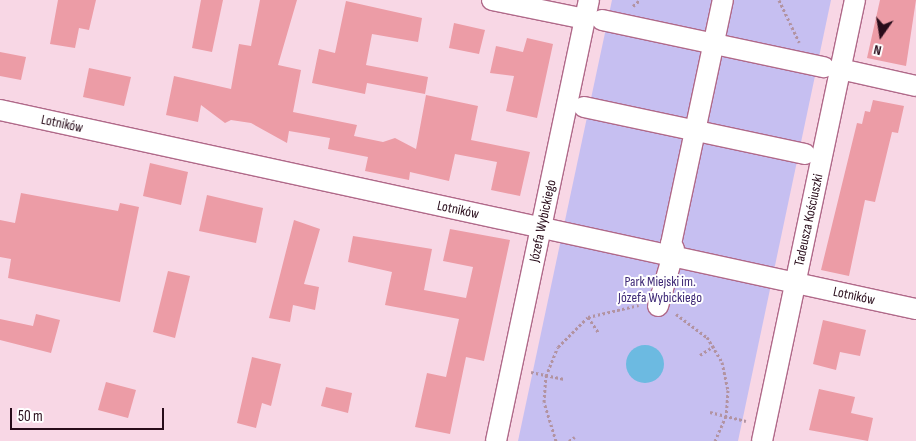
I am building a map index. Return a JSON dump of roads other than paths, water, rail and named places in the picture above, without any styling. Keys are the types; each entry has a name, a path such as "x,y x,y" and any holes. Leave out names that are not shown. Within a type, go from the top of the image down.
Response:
{"street":[{"path":"492,0 592,13 714,43 916,86"},
{"path":"658,306 672,257 671,244 723,0"},
{"name":"Tadeusza Kościuszki","path":"762,441 796,283 825,66 855,0"},
{"name":"Józefa Wybickiego","path":"496,441 541,228 592,13"},
{"path":"584,107 805,154"},
{"name":"Lotników","path":"0,110 916,310"}],"water":[{"path":"645,345 658,351 664,364 658,377 645,383 632,377 626,364 632,351"}],"park label":[{"name":"Park Miejski im. Józefa Wybickiego","path":"660,290"}]}
